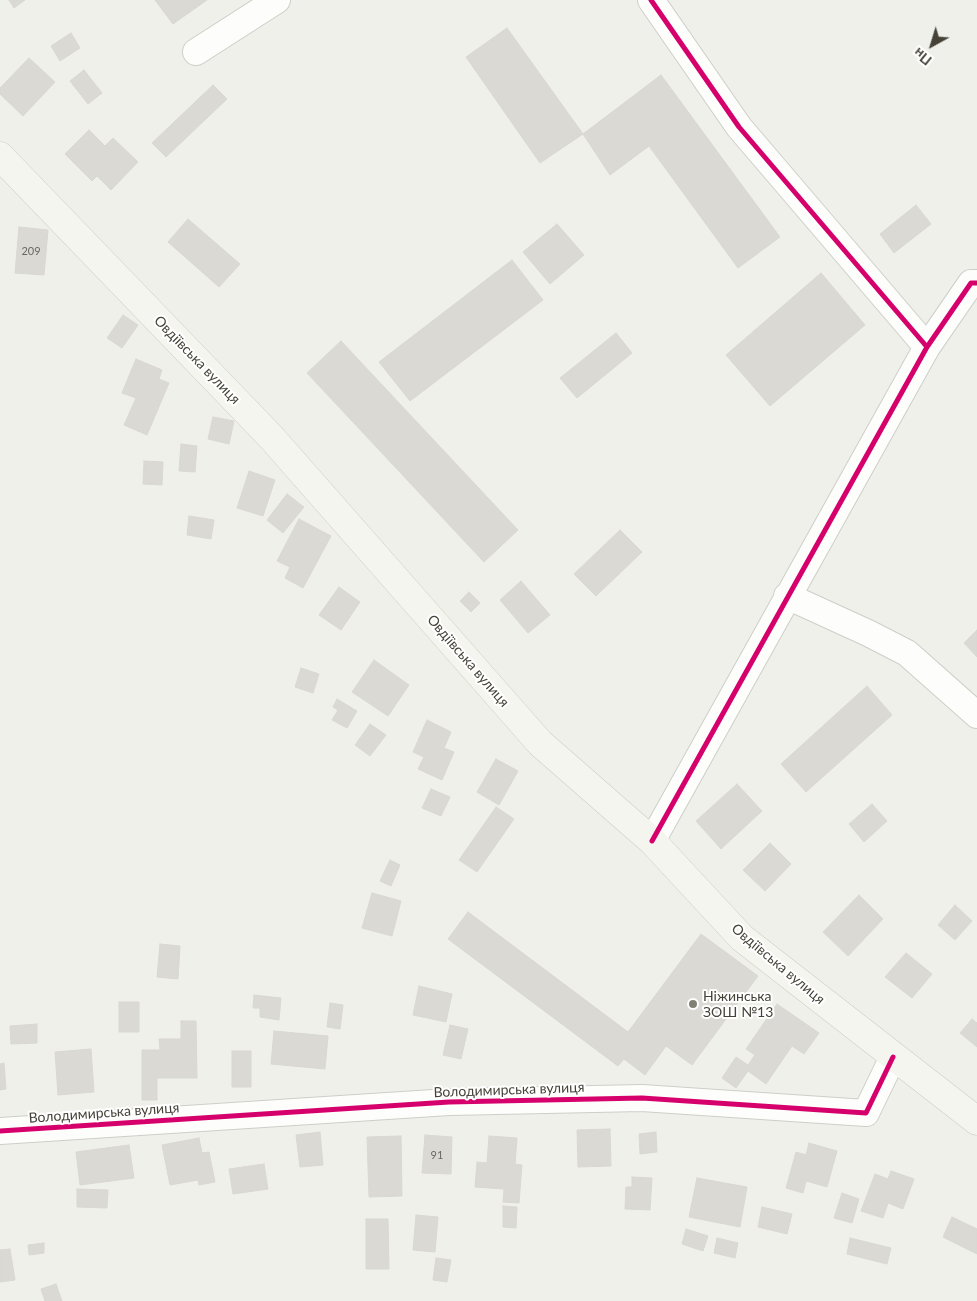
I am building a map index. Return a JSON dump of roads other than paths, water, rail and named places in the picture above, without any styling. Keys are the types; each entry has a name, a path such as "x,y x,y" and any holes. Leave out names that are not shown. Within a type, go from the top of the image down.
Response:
{"main road":[{"name":"Овдіївська вулиця","path":"0,156 271,437 540,743 652,841 742,938 977,1121"}],"street":[{"path":"196,52 277,0"},
{"path":"651,0 739,127 927,347"},
{"path":"652,841 927,347 971,283 977,283"},
{"path":"787,596 907,653 977,715"},
{"name":"Володимирська вулиця","path":"0,1131 450,1102 642,1098 866,1113 893,1057"}],"place":[{"name":"Ніжинська ЗОШ №13","path":"693,1004"}]}
